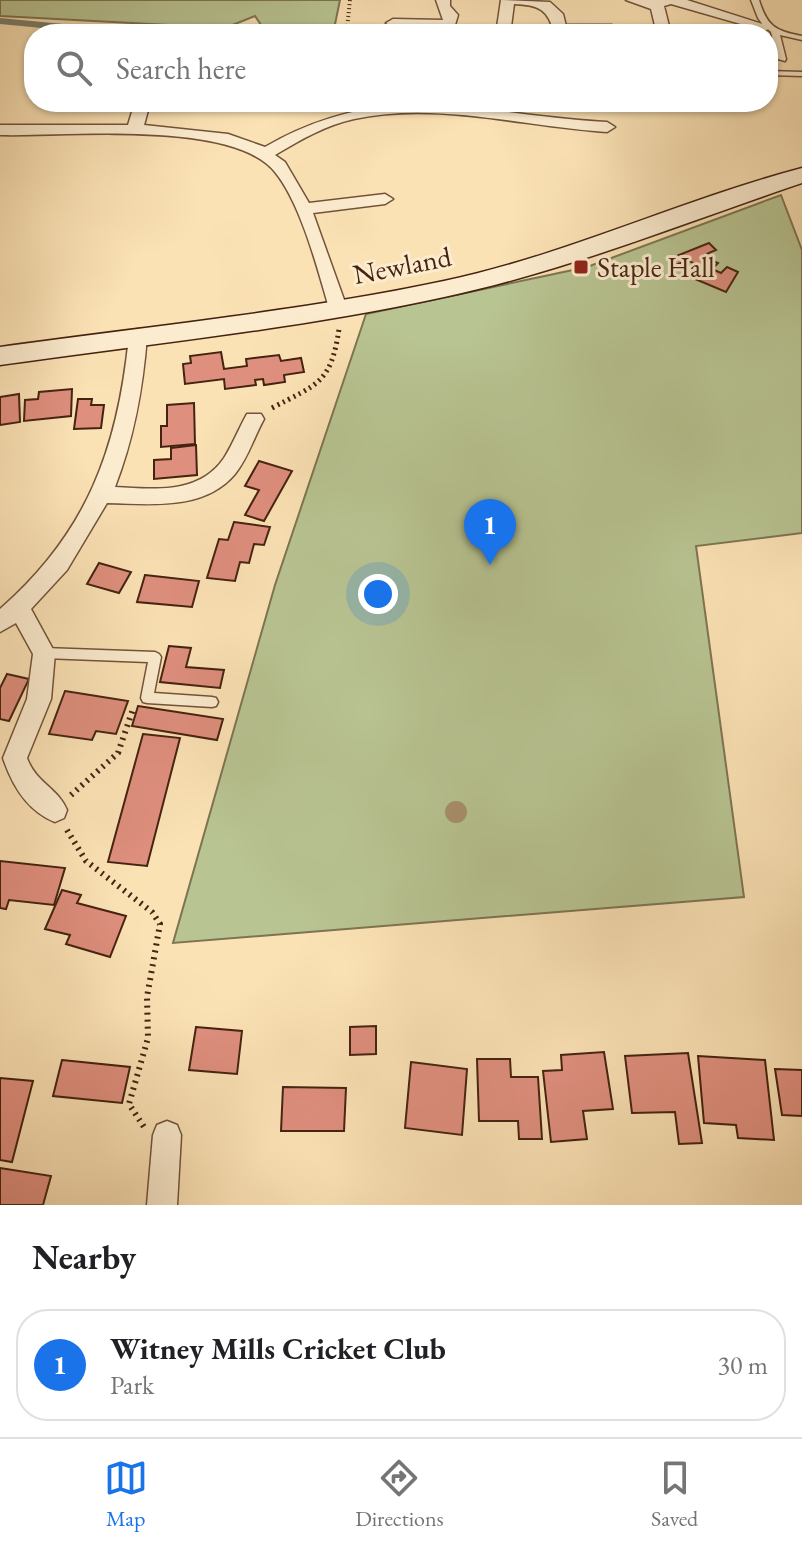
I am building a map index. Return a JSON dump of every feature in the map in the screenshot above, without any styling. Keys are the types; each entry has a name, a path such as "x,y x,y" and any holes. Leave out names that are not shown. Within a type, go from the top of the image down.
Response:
{"main road":[{"name":"Newland","path":"0,356 338,308 444,289 534,266 802,175"}],"street":[{"path":"443,0 443,7 451,15 449,24"},
{"path":"504,24 508,0 542,1 551,5 557,10 560,24"},
{"path":"633,0 667,2 748,24"},
{"path":"665,24 667,2"},
{"path":"393,23 421,24"},
{"path":"135,130 140,112"},
{"path":"266,153 325,123 372,112"},
{"path":"451,112 563,126 607,127"},
{"path":"2,134 135,130 214,136 247,144 266,153 280,167 302,209 338,308"},
{"path":"302,209 385,199"},
{"path":"0,623 19,608 64,559 102,495 133,403 138,336"},
{"path":"102,495 192,493 212,485 228,468 254,419"},
{"path":"19,608 44,653 39,699 15,758 23,781 55,810"},
{"path":"162,1205 167,1135"}],"lane":[{"path":"755,0 767,24"},
{"path":"778,32 802,38"},
{"path":"778,49 782,59"},
{"path":"778,73 802,74"},
{"path":"44,653 155,657 147,698 212,702"}],"path":[{"path":"348,24 350,0"},
{"path":"254,419 318,385 333,367 340,322 338,308"},
{"path":"147,698 136,701 118,753 55,810 86,861 152,912 160,924 147,997 148,1038 129,1104 146,1131 167,1135"}],"green space":[{"path":"0,0 340,0 335,24 260,24 255,16 235,24 150,24 0,16"},
{"path":"781,195 802,250 802,533 696,546 744,897 173,943 275,585 366,314 587,267"}],"building":[{"path":"709,243 716,250 702,256 718,263 712,269 721,273 727,267 738,272 726,292 688,276 696,265 688,260 676,265 669,259"},
{"path":"221,352 224,369 247,366 246,359 279,355 281,361 301,358 304,372 284,375 285,382 264,385 263,379 255,380 256,385 225,389 224,379 185,384 183,364 191,363 190,356"},
{"path":"72,389 71,416 24,421 25,400 38,399 39,392"},
{"path":"19,394 20,422 0,425 0,397"},
{"path":"78,399 92,399 91,405 104,405 101,428 74,429"},
{"path":"194,403 195,444 161,447 161,426 167,426 167,405"},
{"path":"196,445 197,475 154,479 154,460 171,459 171,448"},
{"path":"259,461 292,471 264,521 245,515 259,490 245,486"},
{"path":"234,522 270,527 264,545 254,544 249,563 240,562 235,581 207,578 219,539 228,540"},
{"path":"99,563 131,572 119,593 87,584"},
{"path":"145,575 199,581 192,607 137,602"},
{"path":"169,646 191,648 186,667 224,670 220,688 160,682"},
{"path":"7,674 29,679 9,721 0,719 0,688"},
{"path":"65,691 128,701 116,734 96,731 92,740 49,734"},
{"path":"138,706 223,719 217,740 132,726"},
{"path":"143,734 180,738 147,866 108,862"},
{"path":"0,861 65,868 54,905 9,900 6,909 0,908"},
{"path":"62,890 81,895 77,903 126,916 110,957 66,944 70,935 45,929"},
{"path":"376,1026 376,1054 350,1055 350,1027"},
{"path":"196,1027 242,1031 237,1074 189,1070"},
{"path":"604,1052 613,1109 583,1111 587,1139 551,1142 543,1071 562,1070 561,1055"},
{"path":"688,1053 702,1143 679,1144 675,1112 632,1113 625,1056"},
{"path":"698,1056 765,1060 774,1140 738,1138 736,1125 704,1123"},
{"path":"477,1059 510,1059 511,1077 538,1077 542,1139 519,1139 518,1121 479,1121"},
{"path":"62,1060 130,1067 122,1103 53,1096"},
{"path":"411,1062 467,1069 462,1135 405,1128"},
{"path":"775,1069 802,1070 802,1116 782,1115"},
{"path":"0,1078 33,1081 12,1162 0,1160"},
{"path":"283,1087 346,1088 344,1131 281,1131"},
{"path":"0,1168 51,1176 43,1205 0,1205"}],"waterway":[{"path":"0,21 31,24"}],"place":[{"name":"Staple Hall","path":"581,267"},
{"name":"Witney Mills Cricket Club","path":"490,565"}]}
